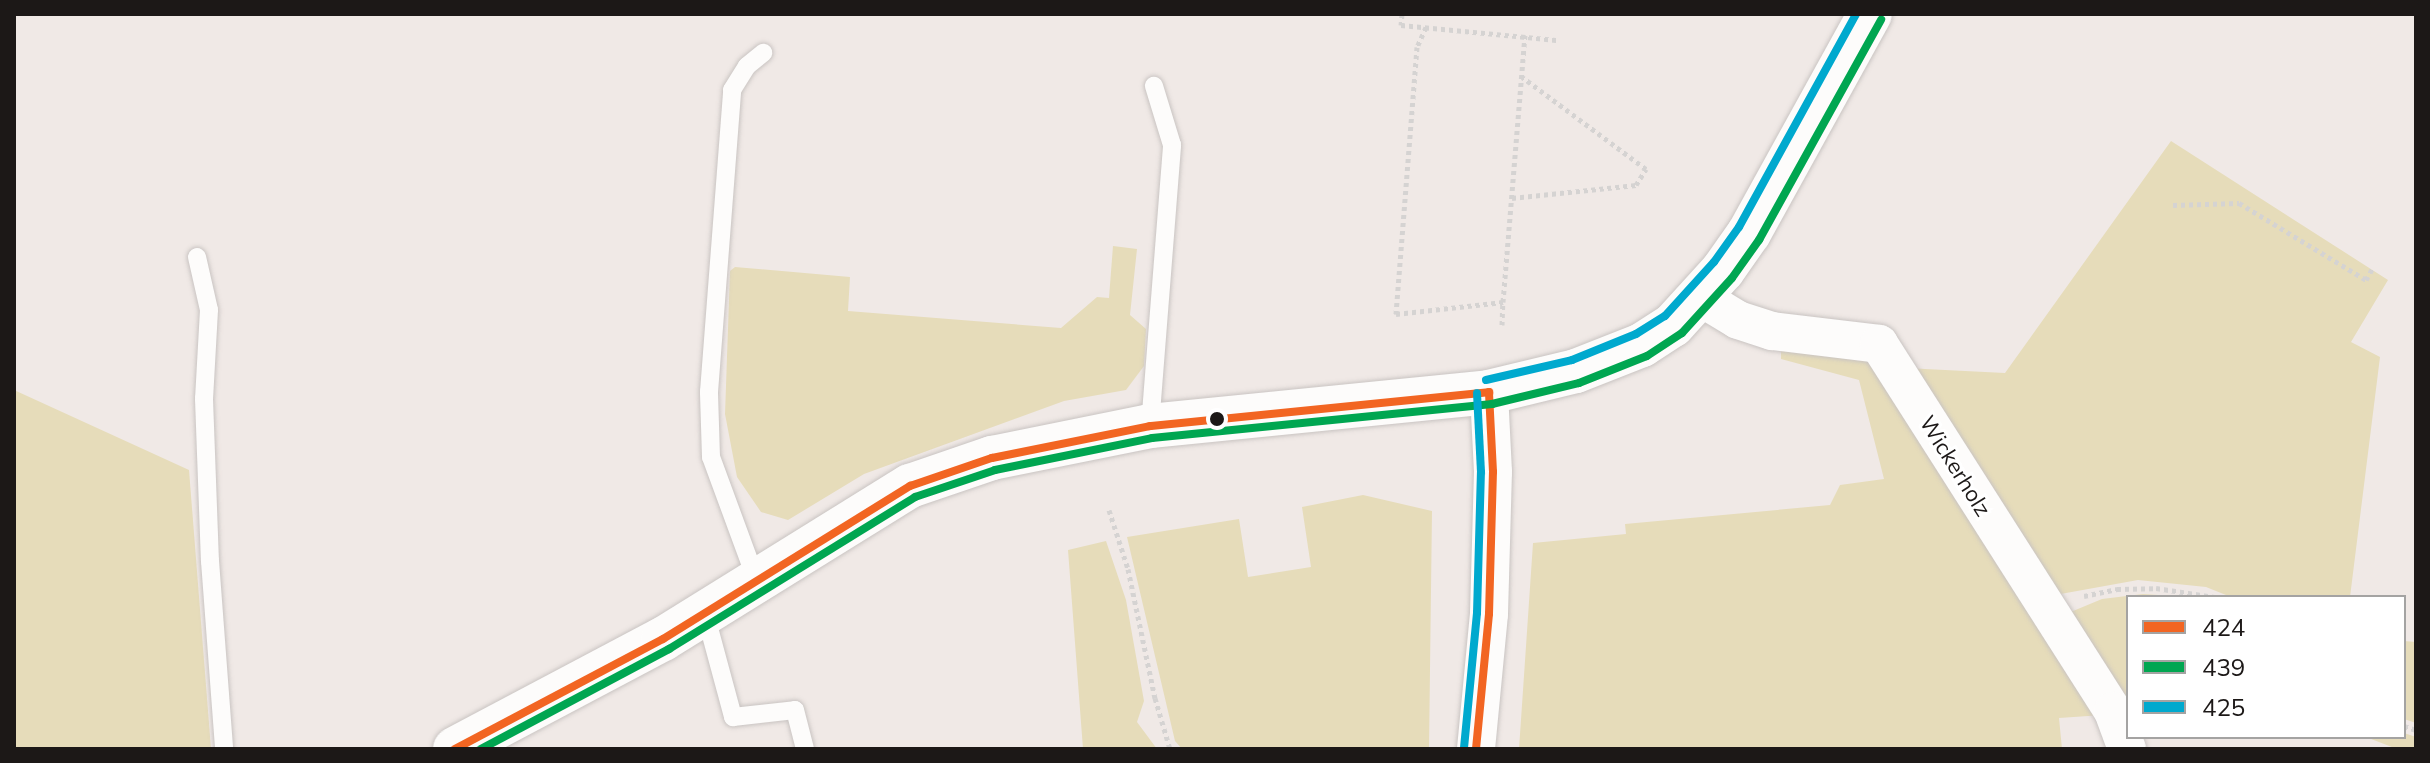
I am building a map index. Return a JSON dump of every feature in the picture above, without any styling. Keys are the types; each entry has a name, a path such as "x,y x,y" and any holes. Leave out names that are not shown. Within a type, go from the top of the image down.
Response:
{"street":[{"path":"455,749 705,613 910,486 992,458 1150,426 1489,392 1576,371 1642,345 1673,325 1700,297 1749,233 1870,14"},
{"name":"Wickerholz","path":"1700,297 1738,320 1772,331 1879,344 2113,711 2127,749"},
{"path":"1476,749 1489,614 1493,472 1489,392"}],"lane":[{"path":"757,582 711,457 709,392 732,90 747,66 763,53"},
{"path":"1150,426 1172,145 1154,86"},
{"path":"197,257 209,310 204,399 210,561 224,749"},
{"path":"705,613 733,717 795,710 805,749"}],"path":[{"path":"1402,14 1401,25 1558,40"},
{"path":"1426,27 1417,47 1396,314 1503,302"},
{"path":"1502,325 1525,35"},
{"path":"1512,198 1636,185 1646,169 1522,77"},
{"path":"2173,205 2239,203 2366,280 2372,269"},
{"path":"1109,510 1128,569 1155,698 1170,749"},
{"path":"2045,607 2117,589 2156,588 2201,595"}],"shaded area":[{"path":"2171,141 2388,280 2351,342 2380,357 2350,595 2226,595 2206,587 2138,580 2044,597 1905,368 2005,373"},
{"path":"1113,246 1137,249 1130,315 1146,329 1144,366 1126,390 1064,401 864,474 788,520 761,512 737,477 725,414 730,271 735,267 850,277 848,311 1061,328 1097,297 1109,298"},
{"path":"1781,335 1872,347 2103,715 2059,718 2062,749 1519,749 1533,543 1626,534 1625,524 1830,505 1840,485 1884,479 1859,380 1781,359"},
{"path":"14,390 189,470 211,749 14,749"},
{"path":"1363,495 1432,511 1429,749 1182,749 1175,741 1127,537 1239,519 1248,577 1311,567 1302,507"},
{"path":"1106,541 1126,600 1144,701 1137,722 1157,749 1083,749 1068,550"},
{"path":"2126,596 2126,701 2061,616 2102,599"},
{"path":"2406,641 2416,642 2416,723 2406,720"},
{"path":"2406,734 2416,737 2416,749 2397,749 2371,739 2406,739"}],"transit line":[{"name":"425","path":"1486,380 1572,360 1636,334 1665,316 1714,262 1739,227 1856,14"},
{"name":"439","path":"481,749 669,649 915,497 995,470 1152,438 1492,404 1579,383 1647,356 1682,333 1732,278 1759,240 1881,20"},
{"name":"424","path":"455,749 663,639 910,486 992,458 1150,426 1489,392"},
{"name":"424","path":"1476,749 1489,614 1493,472 1489,392"},
{"name":"425","path":"1464,748 1477,613 1481,472 1477,393"}]}
